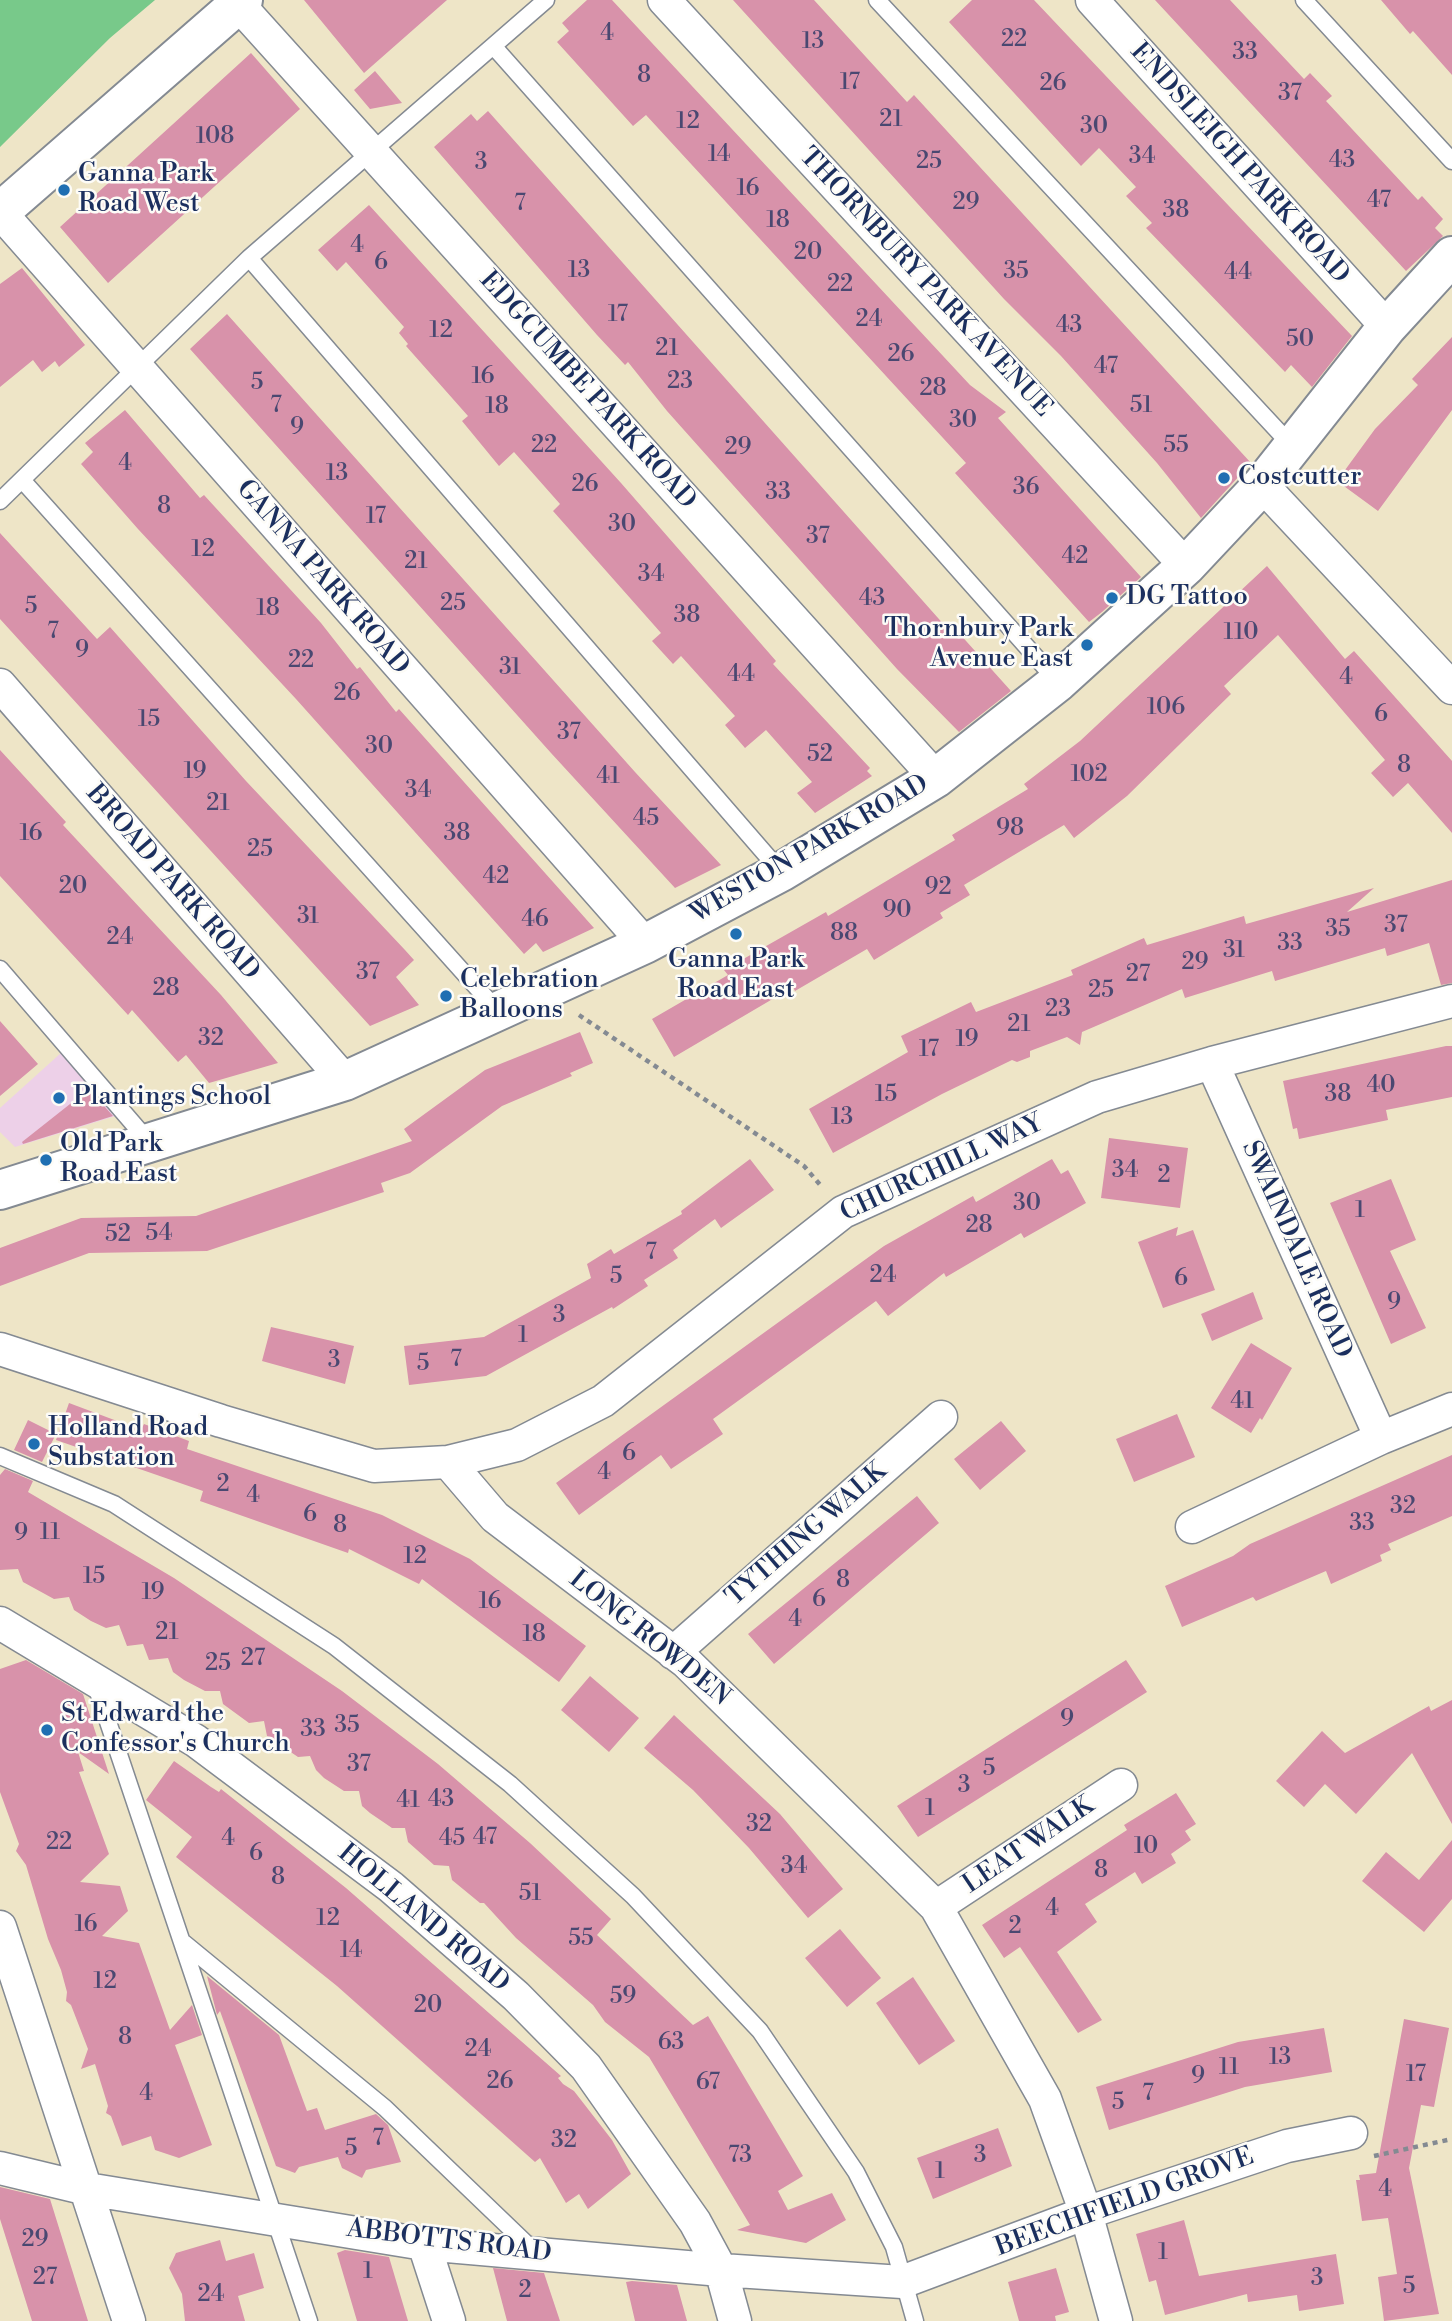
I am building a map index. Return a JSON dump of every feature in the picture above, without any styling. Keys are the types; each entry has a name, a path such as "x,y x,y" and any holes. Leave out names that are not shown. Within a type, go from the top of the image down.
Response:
{"street":[{"name":"THORNBURY PARK AVENUE","path":"664,0 1186,566"},
{"name":"ENDSLEIGH PARK ROAD","path":"1092,0 1387,327"},
{"name":"EDGCUMBE PARK ROAD","path":"241,2 936,778"},
{"path":"0,212 241,2"},
{"name":"GANNA PARK ROAD","path":"0,212 645,944"},
{"name":"WESTON PARK ROAD","path":"0,1190 345,1081 645,944 781,872 936,778 1058,682 1186,566 1262,485 1387,327 1452,256"},
{"path":"1262,485 1451,684"},
{"name":"BROAD PARK ROAD","path":"0,685 345,1081"},
{"name":"CHURCHILL WAY","path":"448,1462 517,1445 603,1401 843,1212 1097,1097 1212,1063 1452,1001"},
{"name":"SWAINDALE ROAD","path":"1212,1063 1381,1438"},
{"path":"0,1349 221,1421 374,1466 448,1462"},
{"path":"1192,1527 1381,1438 1452,1409"},
{"name":"TYTHING WALK","path":"673,1653 941,1417"},
{"name":"LONG ROWDEN","path":"448,1462 495,1517 673,1653 808,1779 936,1908 1045,2099 1086,2213 1116,2321"},
{"name":"HOLLAND ROAD","path":"0,1623 196,1741 391,1886 516,1996 586,2067 695,2222 721,2270 735,2321"},
{"name":"LEAT WALK","path":"936,1908 1121,1785"},
{"path":"0,1927 130,2321"},
{"name":"BEECHFIELD GROVE","path":"902,2282 1086,2213 1287,2146 1351,2133"},
{"name":"ABBOTTS ROAD","path":"0,2168 87,2189 425,2244 721,2270 902,2282"},
{"path":"425,2244 449,2321"}],"lane":[{"path":"0,501 250,258 371,150 495,48 547,0"},
{"path":"877,0 1292,446"},
{"path":"1304,0 1452,161"},
{"path":"495,48 1058,682"},
{"path":"250,258 781,872"},
{"path":"23,481 497,1010"},
{"path":"0,969 151,1144"},
{"path":"0,1456 114,1504 334,1646 510,1784 633,1896 760,2031 856,2172 894,2247 915,2321"},
{"path":"93,1679 310,2321"},
{"path":"184,1943 385,2108 538,2254"}],"path":[{"path":"544,991 804,1166 843,1212"}],"shaded area":[{"name":"Plantings School","path":"62,1052 122,1114 15,1147 0,1132 0,1108"}],"green space":[{"path":"0,0 155,0 110,38 0,147"}],"building":[{"path":"304,0 447,0 364,73"},
{"path":"587,0 612,0 970,385 1006,412 998,418 1141,577 1089,622 955,473 966,463 646,115 633,126 557,42 569,31 562,23"},
{"path":"733,0 814,0 907,102 914,95 1251,463 1201,518 1157,463 1061,356 1004,299"},
{"path":"972,0 1034,0 1352,336 1312,387 1291,365 1285,372 1146,228 1152,223 1126,196 1136,187 1099,148 1081,166 949,22"},
{"path":"1155,0 1230,0 1304,79 1310,73 1332,96 1326,101 1418,200 1422,196 1443,219 1435,228 1443,236 1406,271"},
{"path":"1381,0 1452,0 1452,75 1413,31 1410,34"},
{"path":"251,53 300,109 108,283 60,227"},
{"path":"375,71 402,103 370,109 354,90"},
{"path":"488,111 954,636 958,632 1011,691 959,732 897,669 667,411 628,362 625,365 597,335 434,147 471,114 477,121"},
{"path":"369,205 621,483 776,661 773,664 870,768 867,771 872,776 815,813 797,793 812,782 766,730 745,748 725,725 735,716 681,656 673,664 652,641 661,633 553,511 560,504 514,452 499,466 462,421 468,416 406,346 408,344 399,333 404,327 346,262 337,271 318,250"},
{"path":"22,268 85,345 59,367 55,361 42,372 33,360 0,387 0,284"},
{"path":"227,314 721,865 675,888 551,753 190,349"},
{"path":"1452,337 1452,410 1378,511 1337,481 1375,429 1418,385 1412,379"},
{"path":"125,410 200,498 204,495 321,623 357,669 360,667 396,712 399,709 594,928 543,952 536,943 524,954 296,699 138,529 81,464 93,452 85,443"},
{"path":"0,533 97,639 110,627 246,781 414,960 396,977 419,1005 370,1026 0,619"},
{"path":"1267,566 1345,659 1354,651 1452,761 1452,833 1408,783 1393,797 1371,773 1385,760 1278,635 1224,686 1231,694 1127,796 1074,838 1064,825 964,885 970,895 940,913 943,918 874,960 867,949 795,991 793,987 674,1057 652,1019 728,975 724,970 826,912 828,916 955,840 952,835 1028,789 1024,784 1080,741"},
{"path":"0,750 66,822 63,825 221,995 278,1063 209,1083 186,1055 178,1062 132,1010 128,1015 0,876"},
{"path":"1452,880 1452,983 1441,985 1429,943 1387,956 1385,948 1275,981 1272,971 1185,998 1182,989 1082,1032 1080,1045 1067,1037 1030,1051 1030,1057 1017,1062 1012,1060 942,1094 833,1153 809,1109 908,1052 901,1036 971,1002 976,1012 1073,975 1071,970 1144,938 1147,945 1244,916 1246,924 1374,888 1347,912"},
{"path":"0,1021 38,1064 0,1096"},
{"path":"580,1032 593,1063 570,1073 572,1076 502,1106 410,1173 381,1183 384,1192 207,1251 89,1253 0,1286 0,1248 81,1218 196,1216 412,1141 404,1129 485,1070"},
{"path":"1452,1046 1452,1097 1386,1110 1388,1120 1299,1139 1297,1128 1293,1129 1283,1081"},
{"path":"89,1089 113,1116 23,1144 22,1142"},
{"path":"1109,1138 1188,1148 1180,1208 1101,1198"},
{"path":"750,1159 774,1190 721,1228 715,1219 673,1250 678,1258 644,1280 648,1286 613,1309 612,1307 486,1376 409,1385 404,1346 484,1337 591,1278 587,1264 611,1249 614,1254 682,1214 681,1211"},
{"path":"1052,1159 1061,1174 1068,1170 1086,1203 1024,1238 1021,1233 946,1277 944,1273 888,1316 876,1301 713,1419 723,1434 671,1469 661,1455 579,1515 556,1483 884,1246 973,1196 976,1202"},
{"path":"1391,1179 1416,1240 1390,1251 1426,1328 1391,1344 1330,1203"},
{"path":"1178,1227 1176,1236 1193,1230 1215,1290 1163,1308 1138,1242"},
{"path":"1253,1292 1263,1319 1212,1341 1201,1314"},
{"path":"271,1327 354,1346 345,1384 262,1361"},
{"path":"1251,1343 1292,1368 1262,1420 1260,1418 1251,1433 1211,1408"},
{"path":"69,1403 141,1430 144,1424 189,1441 187,1449 382,1515 470,1559 586,1646 559,1682 422,1579 419,1584 349,1549 348,1553 200,1501 203,1491 56,1440"},
{"path":"1177,1414 1195,1457 1134,1482 1116,1439"},
{"name":"Holland Road Substation","path":"28,1420 56,1434 42,1462 14,1450"},
{"path":"1001,1421 1026,1451 980,1490 954,1459"},
{"path":"1452,1455 1452,1516 1388,1544 1391,1550 1380,1555 1382,1561 1331,1584 1326,1571 1256,1601 1253,1597 1182,1627 1165,1586 1233,1556 1250,1544"},
{"path":"5,1469 33,1481 28,1492 174,1578 342,1691 438,1764 530,1843 611,1919 597,1935 693,2025 708,2016 803,2176 778,2191 788,2210 832,2193 846,2220 806,2243 737,2230 750,2225 649,2057 605,2022 593,2005 516,1938 484,1903 480,1903 452,1880 449,1866 434,1865 408,1842 405,1828 392,1828 370,1813 362,1806 359,1791 344,1791 324,1778 316,1770 310,1756 298,1757 267,1736 264,1721 249,1723 223,1704 220,1691 205,1691 184,1680 173,1672 168,1658 149,1660 143,1644 127,1646 119,1625 106,1628 91,1621 74,1610 69,1597 54,1599 23,1582 18,1569 0,1570 0,1475"},
{"path":"917,1496 939,1523 774,1664 748,1634"},
{"path":"26,1660 83,1694 109,1774 78,1752 84,1771 79,1772 109,1854 80,1882 120,1886 128,1911 102,1936 139,1943 170,2030 192,2005 202,2035 175,2045 212,2145 179,2158 155,2150 151,2136 122,2146 111,2116 106,2113 108,2106 95,2064 81,2069 88,2049 71,2005 66,2001 67,1992 61,1970 48,1939 26,1865 16,1851 19,1844 0,1792 0,1669"},
{"path":"1126,1660 1147,1692 918,1837 897,1806"},
{"path":"590,1676 639,1718 609,1752 561,1710"},
{"path":"1452,1700 1452,1824 1412,1753 1356,1814 1325,1784 1304,1807 1276,1781 1322,1731 1345,1753 1429,1706 1431,1711"},
{"path":"674,1715 780,1814 843,1889 808,1918 749,1848 693,1790 644,1748"},
{"path":"174,1761 219,1792 221,1789 346,1888 561,2076 558,2078 574,2091 612,2140 631,2174 588,2209 579,2194 566,2203 540,2158 535,2162 337,1986 176,1857 192,1837 146,1800"},
{"path":"1176,1793 1196,1824 1185,1831 1191,1840 1171,1854 1176,1863 1142,1884 1135,1872 1085,1904 1097,1922 1057,1952 1102,2020 1078,2033 1020,1947 1004,1958 982,1925 1127,1830 1124,1825"},
{"path":"1452,1840 1452,1899 1424,1932 1362,1881 1386,1852 1419,1880"},
{"path":"840,1929 881,1978 847,2007 805,1958"},
{"path":"207,1976 279,2035 307,2111 317,2108 325,2130 376,2114 388,2125 401,2162 366,2170 362,2178 342,2168 338,2157 299,2167 295,2173 276,2166 220,2011 217,2015"},
{"path":"913,1977 955,2041 919,2065 876,2003"},
{"path":"1404,2019 1449,2028 1434,2107 1421,2105 1409,2168 1439,2314 1384,2321 1378,2277 1397,2274 1388,2218 1362,2221 1356,2180 1360,2180 1359,2175 1376,2173"},
{"path":"1324,2028 1332,2072 1245,2087 1109,2130 1096,2087 1238,2042"},
{"path":"998,2128 1012,2166 933,2199 917,2158"},
{"path":"0,2187 50,2199 88,2321 32,2321 0,2219"},
{"path":"1184,2220 1199,2276 1336,2254 1344,2304 1299,2311 1297,2295 1248,2302 1247,2294 1165,2315 1156,2280 1149,2282 1136,2234"},
{"path":"220,2240 226,2261 254,2253 264,2288 238,2296 245,2321 185,2321 182,2294 169,2268 176,2253"},
{"path":"345,2250 389,2257 408,2321 357,2321 337,2253"},
{"path":"493,2268 544,2273 560,2321 507,2321"},
{"path":"1056,2268 1069,2312 1055,2316 1056,2321 1019,2321 1008,2282"},
{"path":"626,2282 677,2285 687,2321 635,2321"}],"place":[{"name":"Ganna Park Road West","path":"64,190"},
{"name":"Costcutter","path":"1224,478"},
{"name":"DG Tattoo","path":"1112,598"},
{"name":"Thornbury Park Avenue East","path":"1087,645"},
{"name":"Ganna Park Road East","path":"736,934"},
{"name":"Celebration Balloons","path":"446,996"},
{"name":"Plantings School","path":"59,1098"},
{"name":"Old Park Road East","path":"46,1160"},
{"name":"Holland Road Substation","path":"34,1444"},
{"name":"St Edward the Confessor's Church","path":"47,1730"}]}
